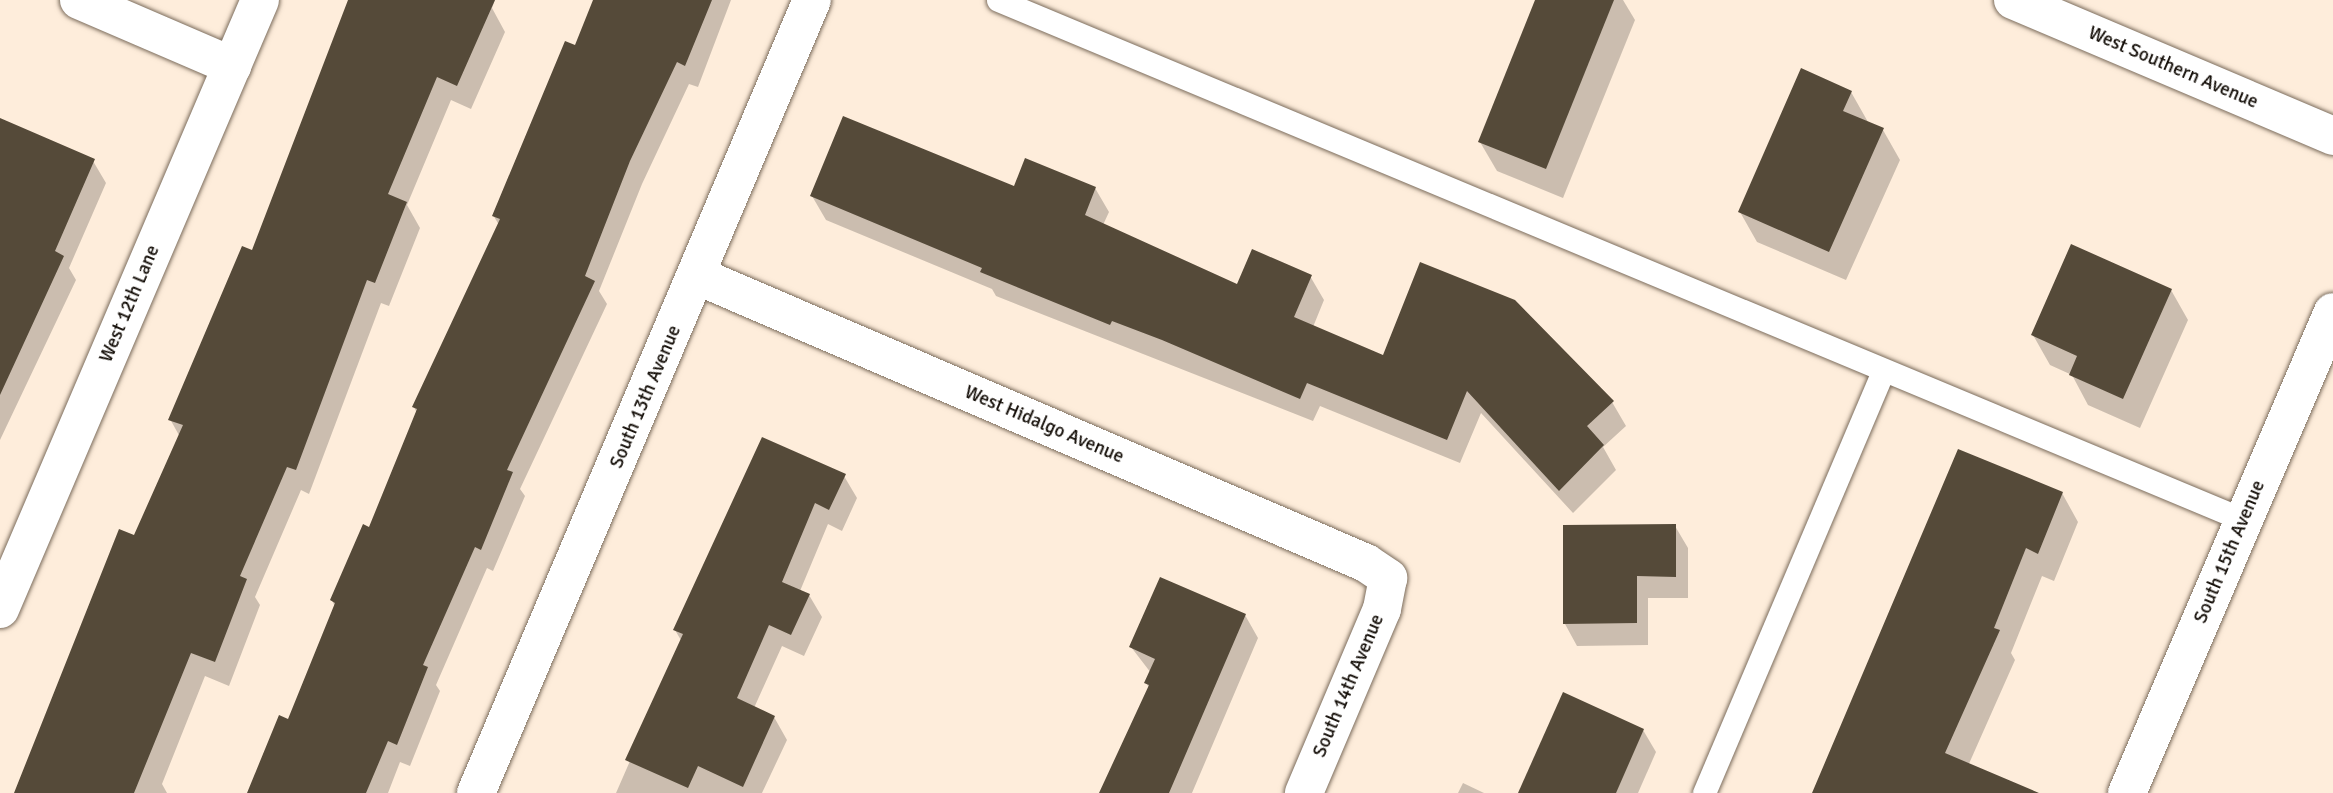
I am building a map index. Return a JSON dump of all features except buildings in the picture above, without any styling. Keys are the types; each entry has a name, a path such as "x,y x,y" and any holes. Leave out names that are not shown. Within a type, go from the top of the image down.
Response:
{"street":[{"path":"79,0 232,66"},
{"name":"West 12th Lane","path":"0,609 260,0"},
{"name":"South 13th Avenue","path":"476,793 698,276 812,0"},
{"name":"West Southern Avenue","path":"2013,0 2333,136"},
{"name":"West Hidalgo Avenue","path":"698,276 1366,563 1388,578"},
{"name":"South 15th Avenue","path":"2127,793 2333,312"},
{"name":"South 14th Avenue","path":"1304,793 1382,609 1388,578"}],"lane":[{"path":"998,0 2244,520"},
{"path":"1704,793 1883,371"}]}
